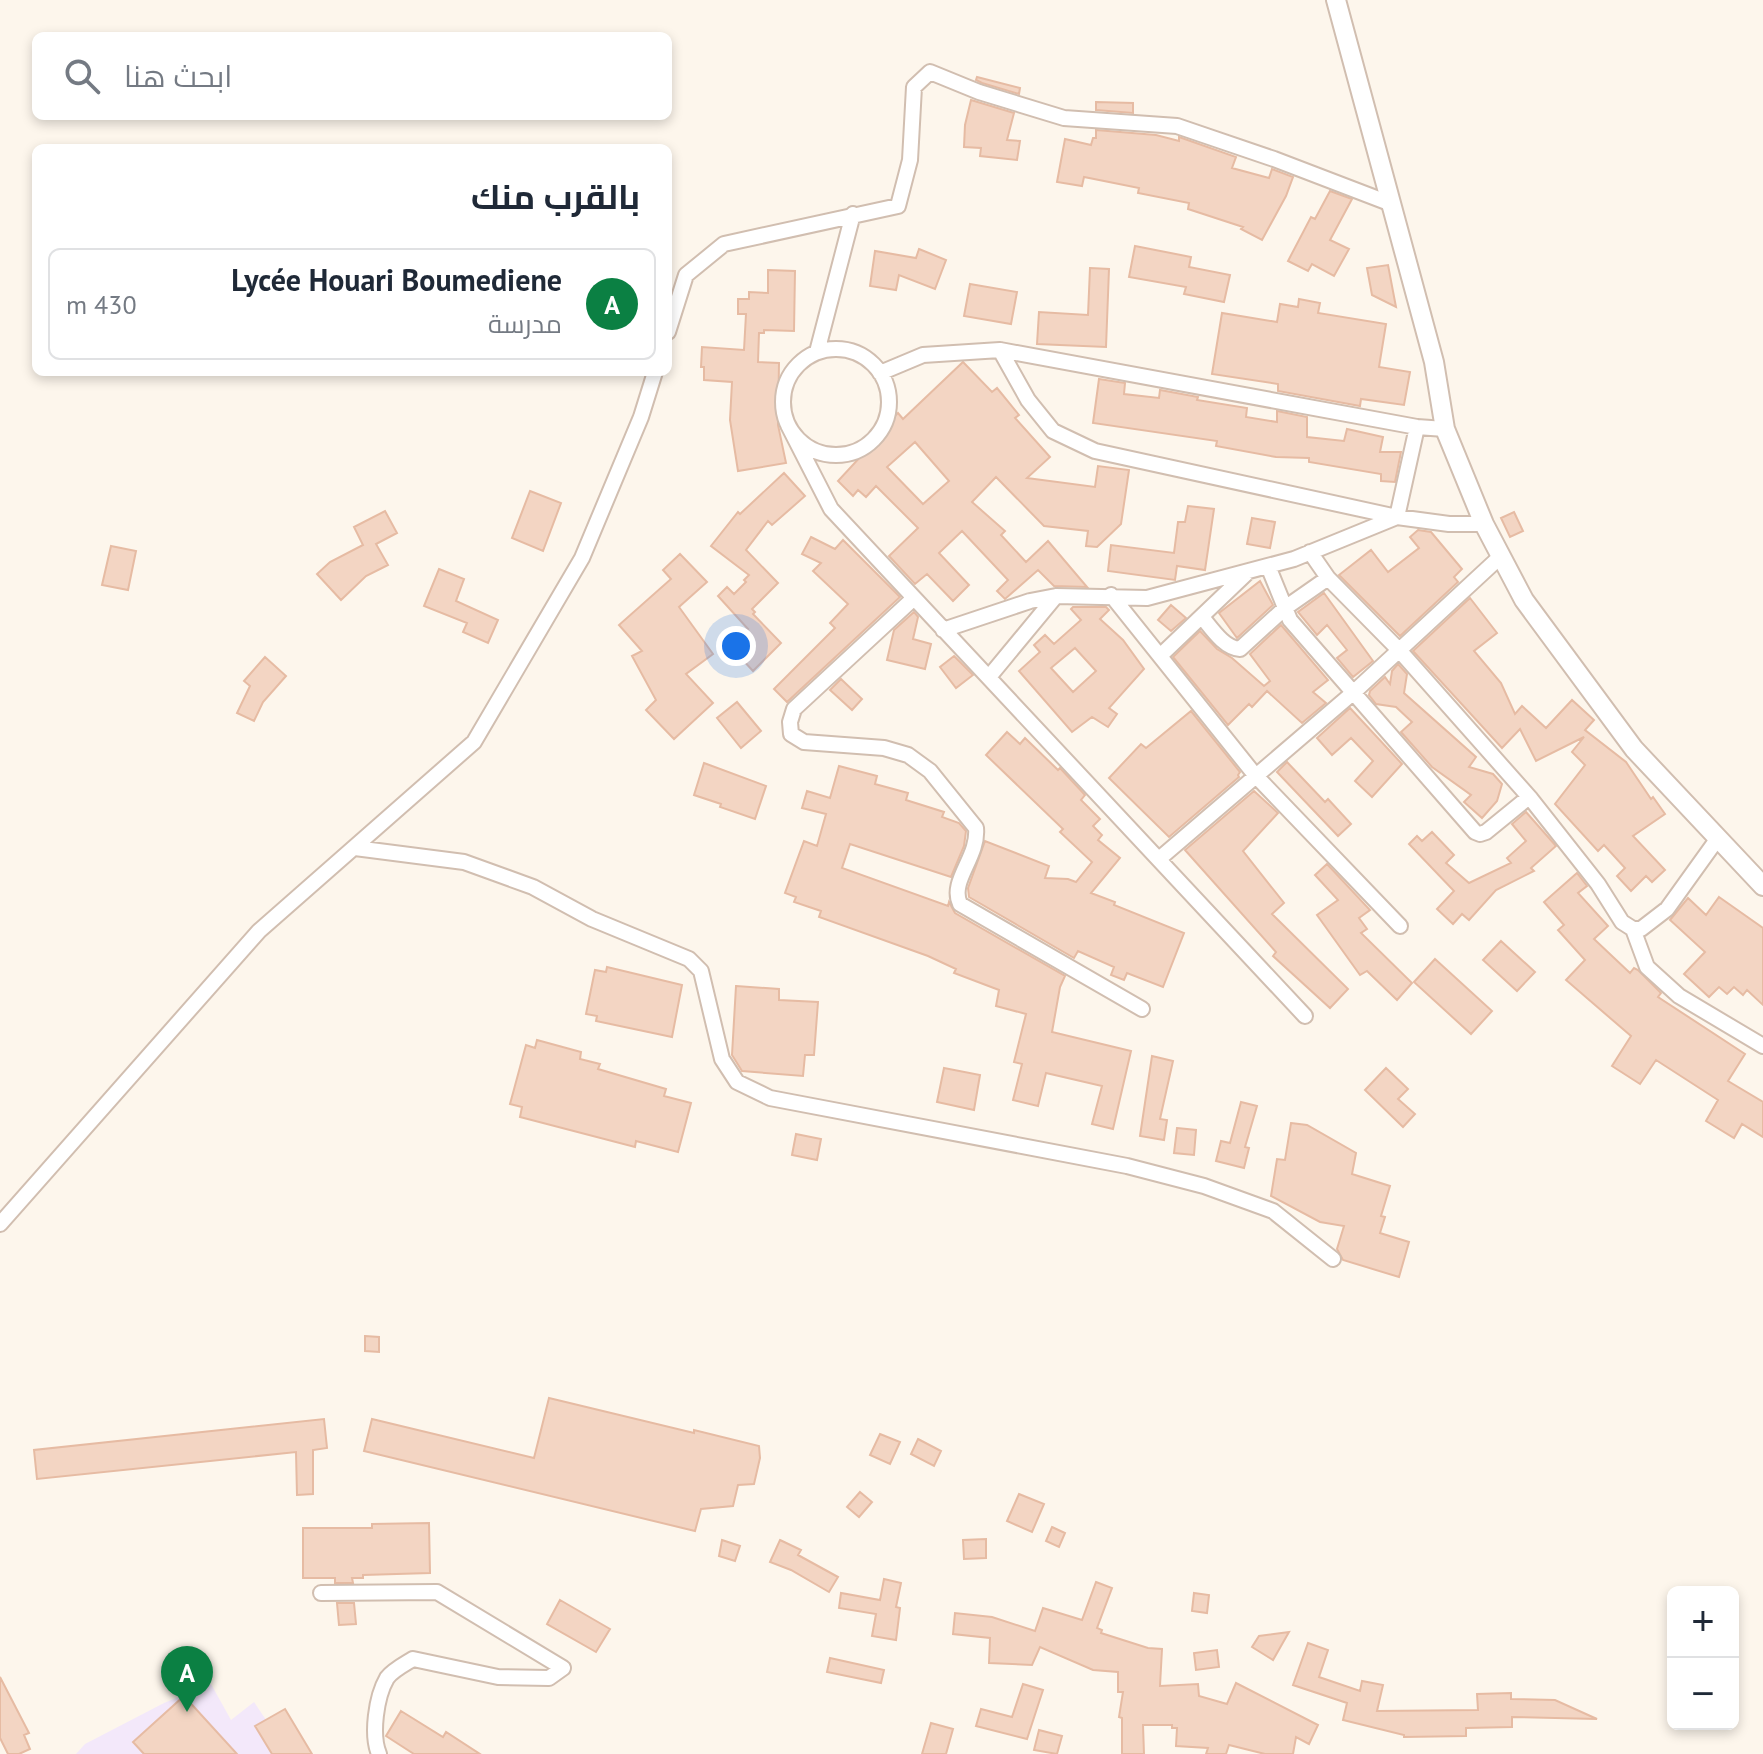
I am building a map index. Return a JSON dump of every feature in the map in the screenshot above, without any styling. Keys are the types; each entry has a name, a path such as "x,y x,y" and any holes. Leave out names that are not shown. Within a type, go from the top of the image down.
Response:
{"street":[{"path":"1336,0 1434,362 1445,429 1484,524 1524,600 1634,749 1763,886"},
{"path":"672,319 686,275 724,244 898,206 910,160 914,87 930,72 979,92 1064,118 1177,126 1389,203"},
{"path":"817,352 853,214"},
{"path":"788,425 798,439 820,452 846,454 862,448 876,437 885,423 889,406 887,388 880,373 868,360 852,352 835,349 817,352 802,361 787,383 783,408 788,425 831,509 1305,1016"},
{"path":"880,373 923,355 1000,350 1417,427 1445,429"},
{"path":"1000,350 1028,400 1053,431 1095,451 1397,517 1449,524 1484,524"},
{"path":"0,1224 259,931 474,742 582,558 641,417 654,376"},
{"path":"1397,517 1417,427"},
{"path":"943,630 1030,601 1056,596 1147,598 1268,566 1397,517"},
{"path":"1310,552 1328,578 1399,650 1529,797 1598,884 1622,922 1633,929 1641,929 1667,909 1718,838"},
{"path":"1159,859 1354,692 1501,556"},
{"path":"1268,566 1290,620 1475,832 1486,832 1529,797"},
{"path":"1160,656 1249,571"},
{"path":"1202,617 1228,645 1235,650 1240,649 1285,608 1328,578"},
{"path":"1111,595 1255,775 1400,926"},
{"path":"989,677 1056,596"},
{"path":"914,598 794,709 790,722 791,734 804,742 884,748 908,755 930,771 976,828 975,850 957,887 960,904 1142,1009"},
{"path":"355,848 464,862 533,887 592,919 689,959 701,971 722,1059 737,1082 770,1098 1127,1166 1204,1186 1273,1211 1333,1259"},
{"path":"1633,929 1647,967 1679,996 1763,1046"},
{"path":"321,1593 437,1592 563,1668 549,1678 498,1677 413,1659 389,1676 384,1687 373,1741 379,1754"}],"shaded area":[{"path":"211,1684 231,1720 254,1702 289,1754 76,1754 85,1744 164,1703"}],"building":[{"path":"977,77 1020,88 1019,94 982,83 976,80"},
{"path":"971,100 1014,113 1007,140 1020,141 1017,160 980,156 981,148 964,147"},
{"path":"1096,102 1133,103 1133,113 1096,110"},
{"path":"1096,130 1156,135 1179,141 1179,137 1236,157 1232,168 1269,178 1272,169 1293,177 1262,240 1241,229 1243,227 1188,209 1189,203 1138,193 1139,188 1084,177 1082,186 1057,182 1065,139 1091,145 1093,138 1096,138"},
{"path":"1330,191 1352,199 1330,240 1349,249 1334,276 1312,264 1308,271 1288,261 1311,217 1315,219"},
{"path":"1135,246 1191,257 1189,267 1230,275 1224,302 1184,294 1186,287 1129,277"},
{"path":"919,249 946,260 935,289 899,275 896,290 870,286 875,251 916,258"},
{"path":"1388,265 1396,307 1372,295 1367,268"},
{"path":"1090,268 1109,269 1106,347 1037,344 1039,312 1088,315"},
{"path":"768,270 795,271 794,331 764,330 764,333 759,333 758,362 779,363 778,425 786,463 738,471 730,420 732,382 704,380 702,347 744,350 746,314 738,314 738,299 749,299 749,292 768,293"},
{"path":"970,284 1017,292 1011,324 964,316"},
{"path":"1299,299 1320,303 1318,313 1386,324 1379,367 1410,372 1404,405 1361,399 1360,406 1278,391 1278,384 1212,374 1222,313 1277,322 1280,304 1298,307"},
{"path":"963,362 992,392 997,388 1019,415 1015,418 1050,457 1027,478 1095,487 1098,466 1129,470 1121,524 1097,547 1086,546 1088,531 1044,526 996,477 972,502 1005,531 1001,535 1026,562 1048,541 1087,587 1054,586 1038,570 1005,599 997,591 1008,580 962,531 939,553 969,585 953,601 927,574 915,584 889,556 918,528 876,486 866,497 858,490 853,496 838,481 876,440 873,436 898,413 903,419","holes":["915,442 949,481 923,504 887,467"]},
{"path":"1099,379 1125,383 1124,394 1159,398 1160,390 1247,408 1246,417 1277,422 1277,411 1307,417 1307,437 1344,441 1347,429 1383,437 1380,452 1401,452 1395,482 1381,481 1381,474 1309,462 1309,458 1276,457 1216,446 1217,441 1093,423"},
{"path":"784,473 805,496 772,525 768,521 746,550 778,583 752,609 753,614 781,643 753,671 730,646 748,629 718,596 727,587 734,594 749,575 711,546 738,512 740,514"},
{"path":"530,491 561,503 543,551 512,538"},
{"path":"1188,506 1214,509 1205,570 1177,566 1175,580 1108,571 1111,545 1174,553 1178,522 1185,522"},
{"path":"385,511 397,533 376,544 388,565 366,576 341,600 317,574 330,562 363,545 354,527"},
{"path":"1514,512 1523,531 1510,537 1501,518"},
{"path":"1252,518 1275,522 1270,548 1247,544"},
{"path":"1418,530 1431,532 1462,569 1454,577 1458,582 1400,636 1339,575 1371,550 1388,572 1419,548 1410,537"},
{"path":"811,537 835,549 843,540 900,597 787,702 774,689 835,628 830,623 848,604 813,571 821,563 802,554"},
{"path":"111,546 136,551 128,590 102,585"},
{"path":"680,554 707,582 679,607 713,654 686,674 713,703 674,739 646,710 656,700 632,656 642,651 619,625 671,579 663,570"},
{"path":"439,569 464,579 456,601 498,620 488,643 463,632 467,623 424,606"},
{"path":"1260,581 1273,605 1237,638 1219,613"},
{"path":"1324,593 1373,661 1353,677 1337,658 1347,650 1327,625 1317,635 1298,612"},
{"path":"1470,598 1497,633 1474,651 1501,683 1515,714 1522,706 1546,728 1572,700 1594,720 1585,730 1626,762 1665,814 1633,836 1665,870 1652,882 1646,876 1631,891 1617,876 1625,868 1604,845 1598,851 1555,804 1585,765 1572,752 1584,737 1536,761 1520,729 1502,748 1413,651"},
{"path":"1171,605 1186,618 1171,631 1158,620"},
{"path":"1106,607 1109,610 1100,619 1123,640 1144,669 1109,708 1117,714 1108,727 1092,717 1072,732 1019,671 1040,652 1034,645 1045,635 1054,644 1081,620 1071,609","holes":["1075,648 1096,671 1073,692 1051,668"]},
{"path":"914,612 918,617 913,639 931,644 925,669 887,660 894,630"},
{"path":"1281,625 1328,680 1313,692 1326,703 1302,723 1267,691 1228,725 1173,657 1200,631 1217,649 1264,686 1270,681 1250,654"},
{"path":"954,656 973,675 956,688 940,667"},
{"path":"265,657 286,676 263,702 254,721 237,713 250,686 244,681"},
{"path":"1398,664 1407,674 1404,693 1476,757 1469,767 1493,774 1502,784 1497,801 1482,818 1464,802 1471,795 1432,767 1401,732 1412,722 1396,707 1376,704 1369,695 1385,677 1390,684 1392,671"},
{"path":"841,679 862,699 852,710 830,690"},
{"path":"737,702 761,731 741,748 717,718"},
{"path":"1350,708 1402,764 1372,797 1355,781 1373,761 1351,738 1332,755 1317,738"},
{"path":"1191,711 1240,772 1239,777 1169,837 1109,778 1141,744 1146,748"},
{"path":"1007,732 1020,744 1025,738 1058,770 1060,768 1085,795 1081,800 1100,819 1093,826 1102,835 1098,840 1120,858 1091,893 1184,933 1163,987 1127,973 1124,980 1111,975 1114,967 1078,951 1074,958 969,897 968,888 985,841 1049,866 1045,878 1076,882 1092,862 1060,832 1063,829 986,755"},
{"path":"1287,762 1351,824 1338,836 1277,772"},
{"path":"704,763 766,786 755,819 694,795"},
{"path":"839,766 877,776 875,784 908,793 906,800 944,812 942,817 959,823 966,831 964,846 951,877 850,844 842,868 948,906 949,902 955,913 1065,976 1052,1032 1131,1051 1113,1129 1092,1124 1102,1086 1046,1073 1038,1106 1013,1100 1022,1064 1014,1062 1026,1014 996,1006 999,990 954,973 956,969 928,956 819,917 821,911 794,902 796,897 785,893 804,841 817,846 826,814 802,808 807,791 830,798"},
{"path":"1254,791 1278,813 1243,851 1284,903 1272,914 1348,989 1330,1008 1273,956 1276,952 1185,850"},
{"path":"1526,812 1556,846 1531,868 1534,871 1496,890 1469,920 1462,914 1453,924 1437,909 1454,891 1409,844 1417,836 1422,841 1432,832 1454,855 1446,863 1469,883 1511,863 1507,858 1526,841 1512,824"},
{"path":"1327,864 1370,910 1359,918 1367,929 1361,933 1412,983 1397,1000 1367,971 1360,975 1317,915 1338,900 1315,875"},
{"path":"1577,873 1587,886 1578,893 1608,926 1594,939 1630,973 1634,968 1638,970 1661,993 1658,997 1745,1054 1728,1081 1763,1102 1763,1137 1742,1124 1734,1138 1706,1121 1718,1100 1656,1060 1640,1084 1612,1066 1631,1036 1566,980 1585,960 1558,930 1564,925 1544,902"},
{"path":"1719,897 1763,928 1763,1005 1747,990 1743,995 1734,987 1727,994 1719,987 1709,997 1684,974 1705,952 1670,920 1688,898 1706,915"},
{"path":"1501,941 1535,972 1517,991 1483,960"},
{"path":"1435,959 1492,1011 1471,1034 1414,982"},
{"path":"607,967 682,985 672,1037 596,1021 597,1016 586,1014 595,970 606,972"},
{"path":"736,986 779,989 779,1000 818,1002 814,1055 805,1055 803,1076 742,1071 732,1055"},
{"path":"537,1040 581,1052 580,1059 600,1064 598,1069 666,1089 664,1096 691,1103 678,1152 636,1141 635,1147 520,1117 522,1107 510,1104 526,1045 535,1048"},
{"path":"1152,1056 1173,1061 1160,1119 1167,1120 1164,1140 1140,1136"},
{"path":"944,1068 980,1075 974,1110 937,1102"},
{"path":"1386,1068 1408,1089 1398,1099 1415,1114 1403,1127 1365,1090"},
{"path":"1241,1102 1257,1106 1245,1147 1249,1148 1244,1168 1216,1161 1221,1141 1230,1143"},
{"path":"1291,1123 1307,1125 1356,1153 1352,1174 1390,1186 1381,1216 1385,1217 1380,1233 1409,1242 1399,1277 1343,1260 1337,1249 1344,1226 1320,1222 1271,1196 1277,1159 1285,1160"},
{"path":"1177,1128 1196,1130 1194,1155 1174,1153"},
{"path":"796,1134 821,1139 817,1160 792,1155"},
{"path":"365,1336 379,1337 379,1352 365,1351"},
{"path":"549,1398 759,1446 760,1458 754,1484 738,1485 733,1506 701,1509 695,1531 364,1451 372,1419 534,1458"},
{"path":"324,1419 327,1448 313,1450 313,1494 297,1495 296,1452 37,1479 34,1450"},
{"path":"880,1434 900,1442 890,1464 870,1455"},
{"path":"918,1439 941,1451 934,1466 911,1454"},
{"path":"860,1492 872,1502 859,1517 847,1507"},
{"path":"1019,1494 1044,1504 1032,1532 1007,1521"},
{"path":"429,1523 430,1573 363,1575 363,1578 352,1578 353,1583 335,1583 335,1578 303,1578 303,1528 372,1528 372,1524"},
{"path":"1052,1527 1065,1533 1059,1547 1046,1541"},
{"path":"986,1539 986,1558 964,1559 963,1540"},
{"path":"722,1540 740,1546 735,1561 719,1556"},
{"path":"780,1540 801,1550 798,1555 838,1577 829,1592 770,1562"},
{"path":"884,1579 901,1583 896,1607 900,1608 896,1640 872,1636 876,1614 839,1608 841,1593 880,1600"},
{"path":"1096,1582 1112,1588 1097,1628 1102,1630 1101,1633 1148,1648 1162,1649 1160,1686 1198,1684 1199,1696 1227,1704 1236,1683 1318,1725 1309,1744 1296,1737 1293,1754 1265,1754 1229,1745 1226,1754 1206,1754 1208,1748 1176,1746 1177,1728 1172,1728 1172,1725 1143,1725 1144,1754 1122,1754 1122,1718 1119,1717 1123,1692 1118,1692 1118,1672 1093,1670 1040,1647 1032,1665 989,1663 990,1638 953,1634 955,1613 992,1617 1035,1631 1043,1608 1082,1620"},
{"path":"1194,1593 1209,1595 1207,1613 1192,1611"},
{"path":"560,1600 610,1629 596,1652 547,1624"},
{"path":"337,1603 354,1603 356,1624 339,1625"},
{"path":"1289,1632 1273,1660 1252,1647 1259,1636"},
{"path":"1308,1643 1328,1650 1319,1677 1360,1691 1362,1681 1383,1685 1377,1711 1478,1710 1477,1694 1511,1693 1511,1699 1555,1700 1597,1719 1512,1717 1512,1727 1466,1728 1466,1736 1404,1737 1343,1720 1347,1703 1293,1685"},
{"path":"1217,1650 1219,1667 1196,1670 1194,1653"},
{"path":"830,1658 884,1670 881,1683 827,1672"},
{"path":"0,1677 29,1733 24,1735 30,1749 19,1754 8,1754 0,1738"},
{"path":"1023,1684 1043,1690 1027,1739 976,1726 981,1709 1012,1717"},
{"path":"184,1696 237,1754 144,1754 133,1742"},
{"path":"285,1709 312,1754 272,1754 255,1726"},
{"path":"401,1711 443,1737 446,1732 480,1754 414,1754 386,1736"},
{"path":"931,1723 953,1729 946,1754 922,1754"},
{"path":"1039,1730 1062,1736 1057,1754 1034,1750"}],"place":[{"name":"Lycée Houari Boumediene","path":"187,1712"}]}
